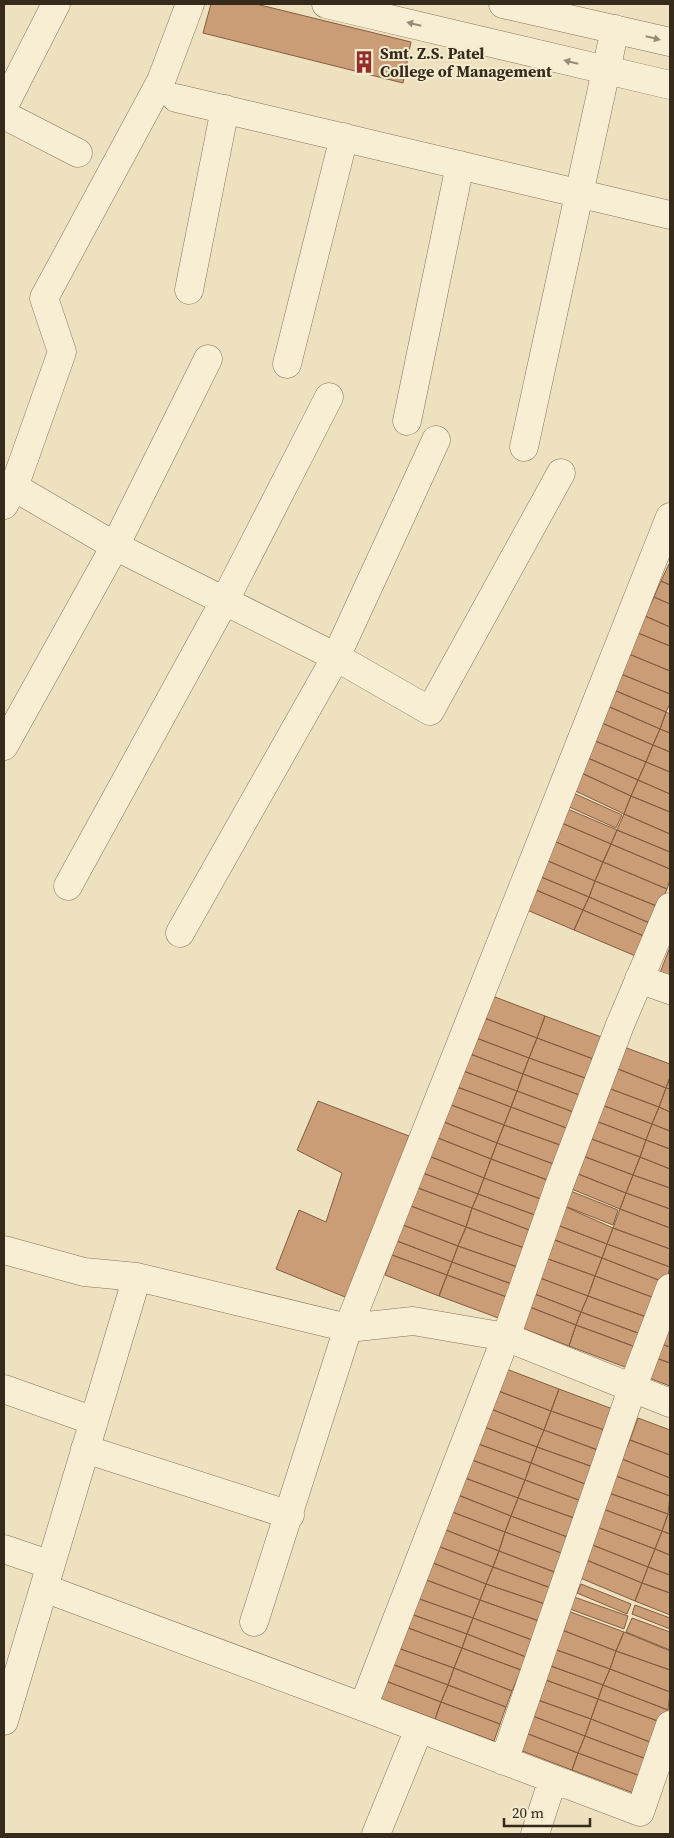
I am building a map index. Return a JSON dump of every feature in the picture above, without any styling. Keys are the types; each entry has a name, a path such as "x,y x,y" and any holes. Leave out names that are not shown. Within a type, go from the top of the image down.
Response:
{"street":[{"path":"4,106 56,4"},
{"path":"190,4 161,81 44,298 62,352 9,496 225,600 336,657 430,710 561,473"},
{"path":"326,4 384,10 605,70 670,85"},
{"path":"503,4 670,42"},
{"path":"524,447 605,70 616,29"},
{"path":"176,98 670,214"},
{"path":"189,290 225,109"},
{"path":"4,115 78,153"},
{"path":"287,364 344,137"},
{"path":"407,421 460,165"},
{"path":"4,746 115,546 208,359"},
{"path":"68,886 225,600 329,397"},
{"path":"180,933 336,657 436,440"},
{"path":"254,1622 290,1515 348,1328 670,517"},
{"path":"363,1706 506,1337 559,1186 639,979 670,907"},
{"path":"639,979 670,990"},
{"path":"4,1250 84,1272 137,1277 348,1328 412,1321 506,1337 670,1403"},
{"path":"4,1718 137,1277"},
{"path":"504,1761 632,1388 670,1288"},
{"path":"4,1390 94,1421"},
{"path":"85,1449 290,1515"},
{"path":"4,1549 47,1577 419,1729 640,1812 670,1725"},
{"path":"376,1834 419,1729"},
{"path":"534,1834 553,1779"}],"building":[{"name":"Smt. Z.S. Patel College of Management","path":"211,4 256,4 411,42 403,83 203,33"},
{"path":"670,565 670,585 661,581"},
{"path":"661,581 670,585 670,604 654,597"},
{"path":"654,597 670,604 670,627 645,616"},
{"path":"645,616 670,627 670,646 633,631"},
{"path":"633,631 670,646 670,671 624,652"},
{"path":"624,652 670,671 670,694 616,672"},
{"path":"616,672 670,694 670,704 666,712 609,688"},
{"path":"609,688 666,712 660,729 603,704"},
{"path":"603,704 660,729 653,745 595,720"},
{"path":"666,712 670,714 670,733 660,729"},
{"path":"595,720 653,745 646,762 588,738"},
{"path":"660,729 670,733 670,752 653,745"},
{"path":"588,738 646,762 638,780 581,755"},
{"path":"653,745 670,752 670,772 646,762"},
{"path":"581,755 638,780 631,796 575,770"},
{"path":"646,762 670,772 670,794 638,780"},
{"path":"575,770 631,796 624,814 567,787"},
{"path":"638,780 670,794 670,812 631,796"},
{"path":"571,792 622,815 616,828 565,805"},
{"path":"631,796 670,812 670,834 624,814"},
{"path":"563,807 617,830 611,844 557,821"},
{"path":"624,814 670,834 670,852 617,830"},
{"path":"557,821 611,844 603,862 549,839"},
{"path":"617,830 670,852 670,869 611,844"},
{"path":"549,839 603,862 595,881 541,858"},
{"path":"611,844 670,869 670,880 667,889 603,862"},
{"path":"541,858 595,881 589,897 534,874"},
{"path":"603,862 667,889 659,907 595,881"},
{"path":"534,874 589,897 583,910 529,887"},
{"path":"595,881 659,907 652,924 589,897"},
{"path":"529,887 583,910 574,930 520,907"},
{"path":"589,897 652,924 646,937 583,910"},
{"path":"583,910 646,937 638,957 574,930"},
{"path":"670,947 670,982 658,978"},
{"path":"487,994 545,1016 537,1038 479,1016"},
{"path":"479,1016 537,1038 529,1058 471,1036"},
{"path":"545,1016 604,1038 596,1060 537,1038"},
{"path":"471,1036 529,1058 523,1074 465,1052"},
{"path":"537,1038 596,1060 588,1079 529,1058"},
{"path":"616,1044 670,1064 670,1077 666,1088 608,1065"},
{"path":"465,1052 523,1074 517,1091 458,1069"},
{"path":"529,1058 588,1079 582,1096 523,1074"},
{"path":"608,1065 666,1088 659,1107 600,1085"},
{"path":"458,1069 517,1091 511,1107 452,1085"},
{"path":"523,1074 582,1096 576,1113 517,1091"},
{"path":"670,1077 670,1089 666,1088"},
{"path":"452,1085 511,1107 504,1125 446,1103"},
{"path":"600,1085 659,1107 652,1124 594,1102"},
{"path":"666,1088 670,1089 670,1112 659,1107"},
{"path":"517,1091 576,1113 569,1129 511,1107"},
{"path":"318,1101 409,1136 350,1299 276,1269 299,1210 326,1222 342,1173 297,1150"},
{"path":"594,1102 652,1124 646,1140 588,1118"},
{"path":"446,1103 504,1125 497,1143 439,1120"},
{"path":"511,1107 569,1129 563,1146 504,1125"},
{"path":"659,1107 670,1112 670,1131 652,1124"},
{"path":"588,1118 646,1140 640,1157 581,1135"},
{"path":"439,1120 497,1143 491,1159 433,1136"},
{"path":"652,1124 670,1131 670,1149 646,1140"},
{"path":"504,1125 563,1146 556,1165 497,1143"},
{"path":"581,1135 640,1157 633,1175 575,1153"},
{"path":"433,1136 491,1159 484,1178 429,1156"},
{"path":"646,1140 670,1149 670,1169 640,1157"},
{"path":"497,1143 556,1165 550,1181 491,1159"},
{"path":"575,1153 633,1175 626,1193 568,1170"},
{"path":"429,1156 484,1178 478,1194 423,1173"},
{"path":"640,1157 670,1169 670,1188 633,1175"},
{"path":"491,1159 550,1181 543,1200 484,1178"},
{"path":"568,1170 626,1193 620,1209 562,1185"},
{"path":"423,1173 478,1194 472,1208 418,1188"},
{"path":"633,1175 670,1188 670,1209 626,1193"},
{"path":"484,1178 549,1202 543,1218 478,1194"},
{"path":"418,1188 472,1208 466,1227 411,1206"},
{"path":"563,1188 618,1210 613,1225 557,1203"},
{"path":"626,1193 670,1209 670,1228 620,1209"},
{"path":"478,1194 543,1218 537,1233 472,1208"},
{"path":"559,1204 613,1228 607,1244 552,1223"},
{"path":"411,1206 466,1227 458,1246 403,1225"},
{"path":"472,1208 537,1233 530,1250 466,1227"},
{"path":"620,1209 670,1228 670,1249 613,1228"},
{"path":"552,1223 607,1244 602,1258 547,1237"},
{"path":"403,1225 458,1246 452,1262 397,1241"},
{"path":"466,1227 530,1250 523,1269 458,1246"},
{"path":"613,1228 670,1249 670,1267 607,1244"},
{"path":"547,1237 602,1258 595,1276 540,1256"},
{"path":"397,1241 452,1262 447,1275 392,1255"},
{"path":"607,1244 670,1267 666,1283 602,1258"},
{"path":"458,1246 523,1269 517,1286 452,1262"},
{"path":"392,1255 447,1275 439,1296 385,1275"},
{"path":"540,1256 595,1276 588,1296 532,1275"},
{"path":"602,1258 666,1283 660,1300 595,1276"},
{"path":"452,1262 517,1286 512,1299 447,1275"},
{"path":"447,1275 512,1299 504,1320 439,1296"},
{"path":"532,1275 588,1296 581,1312 527,1291"},
{"path":"595,1276 660,1300 652,1319 588,1296"},
{"path":"527,1291 581,1312 576,1325 522,1304"},
{"path":"588,1296 652,1319 646,1336 581,1312"},
{"path":"522,1304 576,1325 569,1346 514,1325"},
{"path":"581,1312 646,1336 641,1349 576,1325"},
{"path":"576,1325 641,1349 633,1370 569,1346"},
{"path":"668,1328 670,1329 670,1347 661,1344"},
{"path":"661,1344 670,1347 670,1363 656,1358"},
{"path":"656,1358 670,1363 670,1386 649,1378"},
{"path":"501,1367 559,1389 551,1411 493,1389"},
{"path":"493,1389 551,1411 544,1430 486,1407"},
{"path":"559,1389 618,1411 610,1432 551,1411"},
{"path":"486,1407 544,1430 537,1447 479,1425"},
{"path":"551,1411 610,1432 603,1452 544,1430"},
{"path":"638,1418 670,1430 670,1455 630,1440"},
{"path":"479,1425 537,1447 531,1463 473,1442"},
{"path":"544,1430 603,1452 596,1468 537,1447"},
{"path":"630,1440 670,1455 670,1478 622,1459"},
{"path":"473,1442 531,1463 525,1480 467,1458"},
{"path":"537,1447 596,1468 590,1486 531,1463"},
{"path":"467,1458 525,1480 518,1498 460,1476"},
{"path":"622,1459 670,1478 670,1496 616,1476"},
{"path":"531,1463 590,1486 584,1502 525,1480"},
{"path":"460,1476 518,1498 511,1516 453,1493"},
{"path":"616,1476 670,1496 668,1514 609,1493"},
{"path":"525,1480 584,1502 577,1519 518,1498"},
{"path":"453,1493 511,1516 505,1532 447,1510"},
{"path":"609,1493 668,1514 662,1531 603,1509"},
{"path":"518,1498 577,1519 570,1538 511,1516"},
{"path":"603,1509 662,1531 655,1549 597,1527"},
{"path":"447,1510 505,1532 499,1551 441,1528"},
{"path":"668,1514 670,1515 670,1534 662,1531"},
{"path":"511,1516 570,1538 564,1554 505,1532"},
{"path":"597,1527 655,1549 648,1567 590,1544"},
{"path":"441,1528 499,1551 493,1567 435,1545"},
{"path":"662,1531 670,1534 670,1555 655,1549"},
{"path":"505,1532 564,1554 557,1573 499,1551"},
{"path":"590,1544 648,1567 642,1583 584,1559"},
{"path":"435,1545 493,1567 486,1584 428,1561"},
{"path":"655,1549 670,1555 670,1575 648,1567"},
{"path":"499,1551 557,1573 551,1588 493,1567"},
{"path":"584,1559 642,1583 635,1601 578,1577"},
{"path":"428,1561 486,1584 480,1600 421,1578"},
{"path":"493,1567 551,1588 545,1604 486,1584"},
{"path":"648,1567 670,1575 670,1593 642,1583"},
{"path":"421,1578 480,1600 473,1618 414,1597"},
{"path":"642,1583 670,1593 670,1615 635,1601"},
{"path":"486,1584 545,1604 539,1621 480,1600"},
{"path":"581,1584 631,1604 627,1614 577,1593"},
{"path":"414,1597 473,1618 467,1634 408,1613"},
{"path":"574,1597 628,1616 624,1629 570,1609"},
{"path":"480,1600 539,1621 532,1640 473,1618"},
{"path":"635,1605 670,1618 670,1629 632,1614"},
{"path":"568,1611 624,1632 616,1651 562,1630"},
{"path":"408,1613 467,1634 462,1648 403,1626"},
{"path":"473,1618 532,1640 526,1657 467,1634"},
{"path":"632,1618 670,1632 670,1650 626,1632"},
{"path":"403,1626 462,1648 454,1668 395,1647"},
{"path":"562,1630 616,1651 610,1669 554,1649"},
{"path":"624,1632 670,1651 670,1670 616,1651"},
{"path":"467,1634 526,1657 521,1670 462,1648"},
{"path":"395,1647 454,1668 448,1685 389,1663"},
{"path":"462,1648 521,1670 512,1691 454,1668"},
{"path":"554,1649 610,1669 603,1685 548,1665"},
{"path":"616,1651 670,1670 670,1692 610,1669"},
{"path":"389,1663 448,1685 441,1702 383,1680"},
{"path":"548,1665 603,1685 598,1699 543,1679"},
{"path":"454,1668 512,1691 506,1707 448,1685"},
{"path":"610,1669 670,1692 668,1710 603,1685"},
{"path":"543,1679 598,1699 591,1719 535,1699"},
{"path":"383,1680 441,1702 435,1719 376,1697"},
{"path":"448,1685 506,1707 500,1724 441,1702"},
{"path":"603,1685 668,1710 663,1723 598,1699"},
{"path":"535,1699 591,1719 585,1736 530,1715"},
{"path":"598,1699 663,1723 655,1744 591,1719"},
{"path":"441,1702 500,1724 494,1741 435,1719"},
{"path":"530,1715 585,1736 578,1753 523,1732"},
{"path":"591,1719 655,1744 649,1760 585,1736"},
{"path":"523,1732 578,1753 572,1770 517,1749"},
{"path":"585,1736 649,1760 643,1777 578,1753"},
{"path":"578,1753 643,1777 636,1794 572,1770"}],"place":[{"name":"Smt. Z.S. Patel College of Management","path":"364,62"}]}
